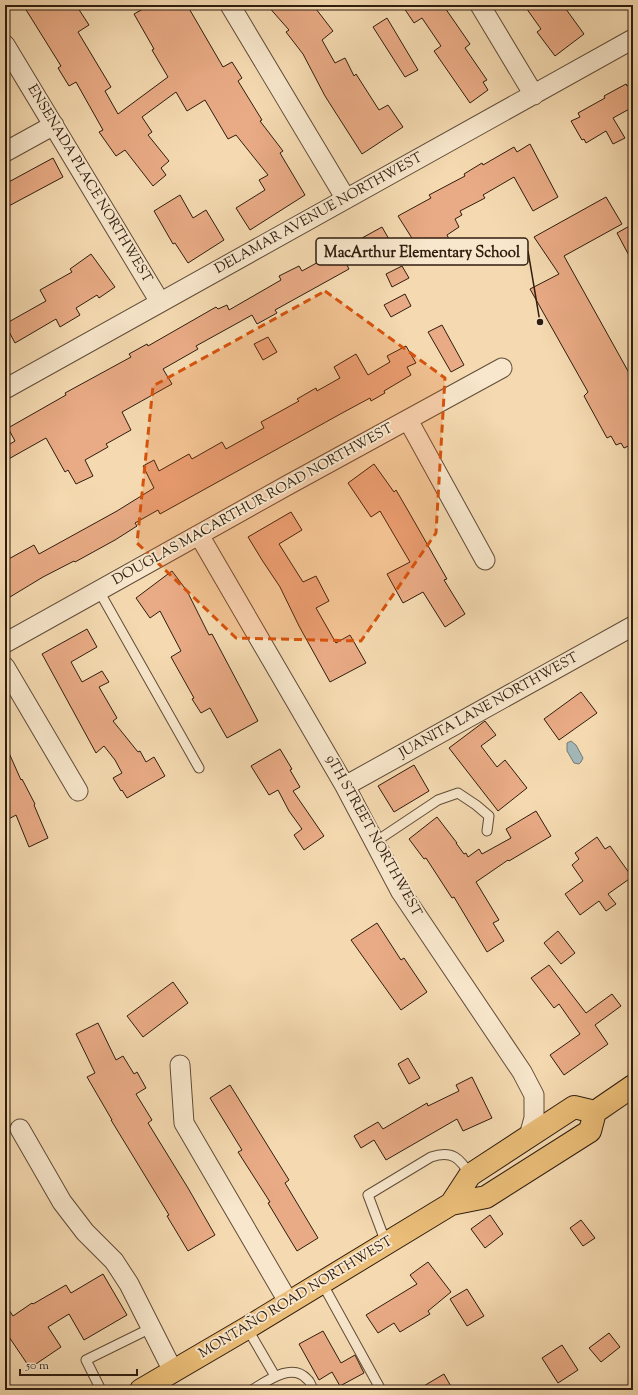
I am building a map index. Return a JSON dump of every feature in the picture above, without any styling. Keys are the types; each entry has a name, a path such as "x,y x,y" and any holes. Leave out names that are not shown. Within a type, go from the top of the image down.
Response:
{"main road":[{"path":"596,1112 633,1086"},
{"name":"MONTAÑO ROAD NORTHWEST","path":"149,1388 173,1371 289,1303 451,1204 486,1197 590,1131 596,1112 574,1108 529,1136 470,1175 451,1204"}],"street":[{"path":"230,5 346,199"},
{"path":"480,5 534,95"},
{"name":"DELAMAR AVENUE NORTHWEST","path":"5,389 633,39"},
{"name":"ENSENADA PLACE NORTHWEST","path":"5,45 160,302"},
{"path":"5,152 54,125"},
{"name":"DOUGLAS MACARTHUR ROAD NORTHWEST","path":"5,643 502,368"},
{"path":"408,420 485,560"},
{"name":"9TH STREET NORTHWEST","path":"200,535 345,786 401,892 522,1072 534,1095 534,1118 529,1136"},
{"name":"JUANITA LANE NORTHWEST","path":"345,786 633,626"},
{"path":"5,667 78,791"},
{"path":"180,1065 184,1123 289,1303"},
{"path":"20,1129 62,1202 85,1232 114,1261 129,1284 173,1371"}],"lane":[{"path":"99,590 199,768"},
{"path":"375,842 438,800 458,793 489,816 487,831"},
{"path":"386,1244 368,1195 431,1157 440,1154 452,1155 463,1163 470,1175"},
{"path":"322,1283 381,1390"},
{"path":"101,1390 86,1360 151,1328"},
{"path":"247,1328 275,1376"},
{"path":"252,1390 275,1376 294,1372 307,1378 313,1390"}],"highlighted area":[{"path":"325,291 445,378 436,533 361,641 236,638 137,543 153,386"}],"shaded area":[{"path":"571,741 576,745 583,758 579,764 574,763 567,751 567,743"}],"building":[{"path":"23,5 76,5 89,25 78,32 111,87 105,91 118,114 168,77 152,50 154,49 134,14 150,5 187,5 223,67 232,62 242,78 238,81 262,120 260,121 283,151 280,153 305,195 250,230 236,208 265,190 259,180 268,175 236,135 228,139 205,100 187,111 176,92 142,117 152,132 148,135 169,161 161,168 166,175 153,186 125,150 116,156 99,132 103,130 76,82 69,86 58,68 61,66"},
{"path":"267,5 313,5 333,31 322,40 335,63 345,58 354,76 356,74 379,110 388,105 403,127 362,154 325,96 303,54 286,32 289,30"},
{"path":"402,5 443,5 470,44 465,48 487,80 483,82 488,90 470,103 434,51 441,46 422,18 414,23"},
{"path":"524,5 563,5 584,34 555,56 537,32 541,29"},
{"path":"387,18 418,70 405,77 373,27"},
{"path":"633,83 633,107 613,118 625,138 613,144 606,131 586,143 584,139 582,140 571,121 580,117 578,113 626,84 627,86"},
{"path":"530,144 558,197 533,211 514,177 483,195 485,198 460,211 462,215 455,219 459,227 447,235 451,243 429,255 425,248 420,251 398,216 431,198 429,195 465,176 464,174 482,163 483,165 514,147 517,152"},
{"path":"53,158 63,177 5,208 5,184"},
{"path":"180,195 193,218 206,210 224,240 188,263 175,243 173,244 154,211"},
{"path":"606,197 622,224 564,256 633,380 633,444 624,448 621,443 616,445 611,436 607,438 584,396 588,392 530,289 559,274 534,237"},
{"path":"633,224 633,263 617,233"},
{"path":"382,227 390,241 347,265 349,269 275,310 277,313 257,324 252,315 196,346 198,349 163,369 172,384 122,412 131,430 106,444 108,447 85,460 93,476 76,484 68,470 65,472 46,438 5,461 5,447 15,441 8,428 66,395 65,393 131,357 129,354 147,344 148,346 216,307 218,309 227,305 229,310 281,280 279,276 299,266 302,271"},
{"path":"91,254 115,287 99,298 97,295 76,308 80,315 60,327 56,319 15,343 5,324 46,301 40,290 72,272 70,269"},
{"path":"402,266 409,278 392,287 386,274"},
{"path":"405,294 411,306 391,317 384,305"},
{"path":"442,325 464,365 451,372 428,332"},
{"path":"268,337 277,352 263,360 254,344"},
{"path":"406,346 416,363 407,367 411,375 384,391 385,393 371,401 370,398 160,514 158,510 135,523 137,526 115,540 75,562 74,561 43,577 5,600 5,561 34,545 39,554 117,511 154,488 143,466 154,460 159,471 189,454 192,459 222,442 226,449 264,428 261,422 299,401 297,399 316,388 317,391 340,378 334,367 356,354 368,375 390,362 387,356"},
{"path":"374,464 394,492 396,490 447,579 444,580 465,614 445,627 423,592 403,603 387,574 410,562 380,511 371,517 348,483"},
{"path":"291,512 302,530 279,544 303,582 316,576 329,601 316,608 336,643 350,635 366,663 330,682 299,626 280,587 248,537"},
{"path":"172,571 187,591 209,635 212,634 258,721 227,738 210,708 201,713 192,699 194,698 171,657 181,651 160,611 150,618 136,598"},
{"path":"87,629 97,647 71,662 82,682 102,671 109,682 99,687 117,718 113,721 138,752 140,751 146,762 154,757 165,776 127,798 113,778 122,773 115,760 104,746 96,753 42,654"},
{"path":"581,692 597,713 559,740 544,719"},
{"path":"485,721 496,735 481,746 497,767 505,760 527,788 498,811 449,748"},
{"path":"5,744 21,780 22,779 35,804 34,805 48,838 29,847 16,815 5,821"},
{"path":"280,749 292,769 290,770 300,787 293,791 324,836 304,850 294,835 302,829 289,811 278,790 269,795 251,766"},
{"path":"414,765 429,791 394,812 378,786"},
{"path":"536,811 551,836 509,861 508,860 476,882 499,920 493,923 504,941 487,952 454,897 452,898 426,858 424,859 409,839 437,817 464,854 466,853 468,857 479,849 482,854 511,838 506,829"},
{"path":"597,837 605,849 610,846 632,877 608,894 616,904 606,911 599,901 580,915 565,894 583,881 572,865 579,859 575,853"},
{"path":"377,923 401,960 404,958 427,992 401,1010 351,940"},
{"path":"558,931 575,953 561,964 544,943"},
{"path":"549,965 586,1013 612,994 621,1006 595,1025 608,1044 564,1075 550,1055 580,1034 559,1004 554,1008 531,978"},
{"path":"173,982 188,1003 143,1037 127,1016"},
{"path":"98,1023 116,1060 123,1056 134,1074 137,1072 146,1088 136,1094 152,1120 148,1123 215,1235 188,1251 167,1216 169,1215 111,1120 87,1077 95,1073 76,1034"},
{"path":"408,1058 420,1078 409,1084 398,1064"},
{"path":"472,1077 492,1118 463,1131 457,1119 386,1160 374,1140 361,1148 354,1136 378,1122 383,1129 427,1103 428,1106 459,1091 456,1085"},
{"path":"230,1085 289,1180 285,1183 318,1238 297,1251 268,1203 270,1202 238,1152 242,1150 210,1098"},
{"path":"490,1215 503,1234 485,1248 471,1229"},
{"path":"581,1220 595,1238 583,1246 570,1228"},
{"path":"428,1262 451,1292 428,1311 430,1314 400,1332 394,1323 378,1333 366,1315 417,1284 410,1275"},
{"path":"103,1274 127,1315 84,1340 69,1314 48,1327 61,1347 30,1368 5,1331 5,1304 13,1316 32,1303 33,1304 66,1285 71,1293"},
{"path":"467,1289 484,1316 467,1326 450,1299"},
{"path":"323,1331 341,1363 355,1355 364,1373 340,1386 332,1372 319,1380 299,1344"},
{"path":"609,1333 620,1347 601,1362 589,1348"},
{"path":"562,1345 578,1370 558,1383 542,1358"},
{"path":"444,1374 453,1390 417,1390"}],"place":[{"name":"MacArthur Elementary School","path":"540,322"}]}
